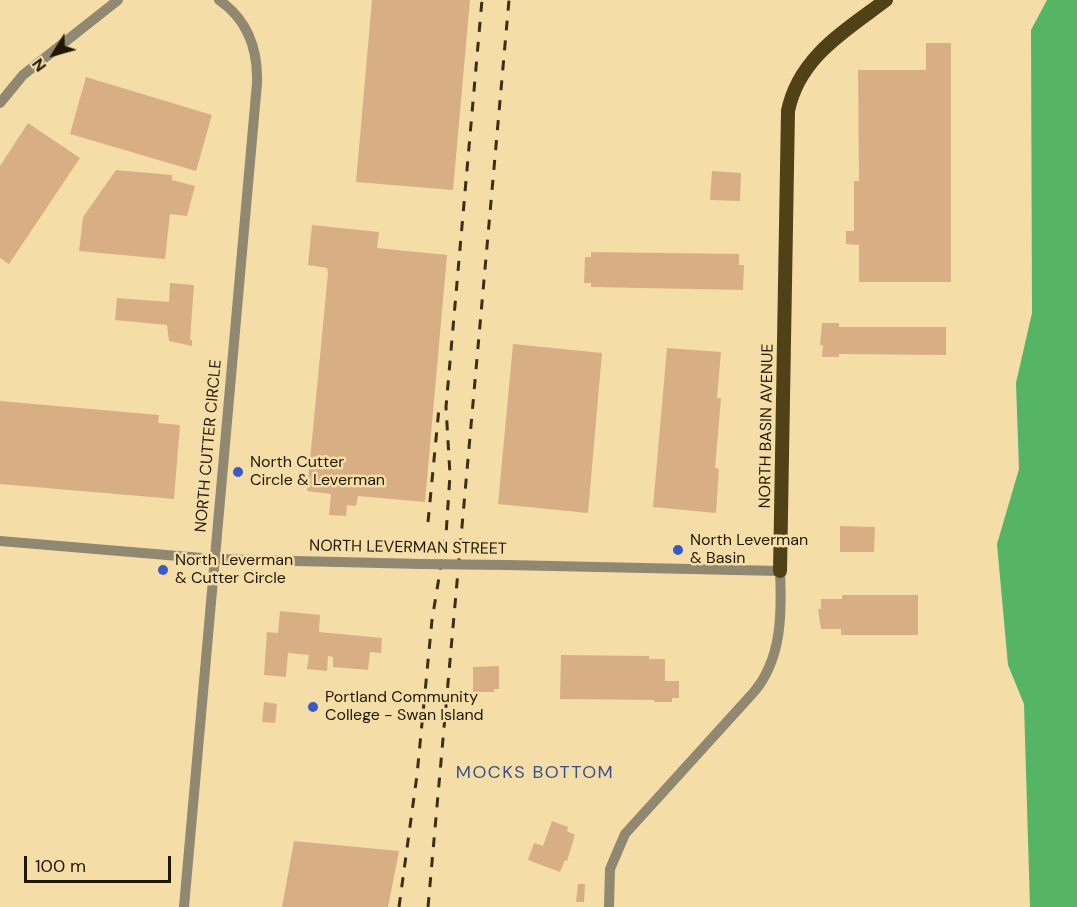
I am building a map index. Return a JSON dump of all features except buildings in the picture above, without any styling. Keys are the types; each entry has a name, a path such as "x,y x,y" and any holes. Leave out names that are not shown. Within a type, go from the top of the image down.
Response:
{"main road":[{"name":"NORTH BASIN AVENUE","path":"780,571 788,111 794,88 813,58 886,0"}],"street":[{"path":"0,103 23,75 118,0"},
{"name":"NORTH CUTTER CIRCLE","path":"184,907 258,83 255,49 251,38 243,23 219,0"},
{"name":"NORTH LEVERMAN STREET","path":"0,540 214,559 780,571"},
{"name":"NORTH BASIN AVENUE","path":"609,907 610,869 625,834 753,693 767,673 778,640 780,571"}],"shaded area":[{"path":"1047,0 1077,0 1077,907 1030,907 1024,704 1008,665 997,544 1019,469 1016,383 1032,313 1031,30"}],"railway":[{"path":"399,907 417,775 432,620 446,535 450,475 446,407 482,0"},
{"path":"428,907 509,0"},
{"path":"428,522 439,408"}],"place":[{"name":"North Cutter Circle & Leverman","path":"238,472"},
{"name":"North Leverman & Basin","path":"678,550"},
{"name":"North Leverman & Cutter Circle","path":"163,570"},
{"name":"Portland Community College - Swan Island","path":"313,707"}],"district":[{"name":"MOCKS BOTTOM","path":"535,773"}]}
